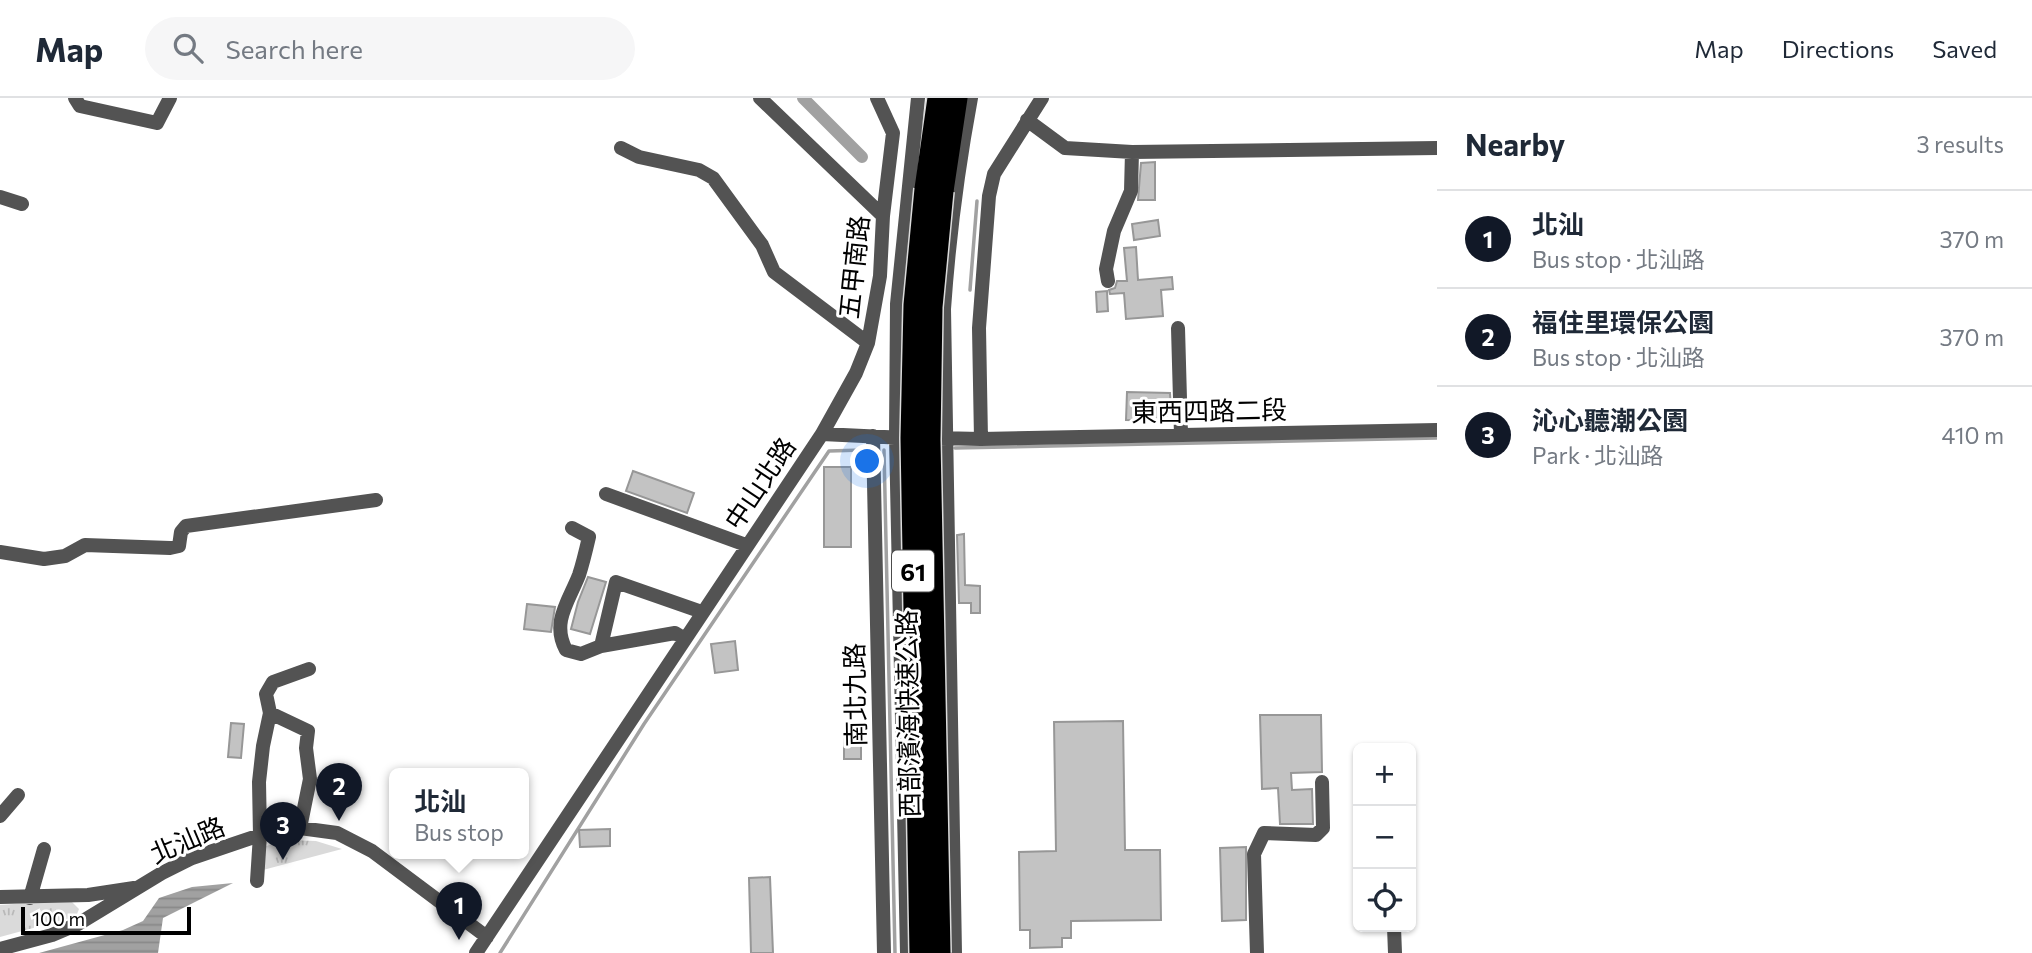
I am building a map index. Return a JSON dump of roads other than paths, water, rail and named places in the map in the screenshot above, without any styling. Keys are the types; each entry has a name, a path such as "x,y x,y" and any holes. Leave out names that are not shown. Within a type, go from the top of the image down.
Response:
{"highway":[{"name":"西部濱海快速公路","path":"938,98 929,440 940,953"},
{"name":"西部濱海快速公路","path":"920,953 911,438 914,305 934,190 957,98"}],"street":[{"path":"75,98 80,106 158,123 170,98"},
{"path":"760,98 883,216"},
{"name":"五甲南路","path":"822,434 856,373 869,343 880,276 883,216 894,133 877,98"},
{"path":"908,953 896,437 897,304 918,98"},
{"path":"955,953 944,309 948,245 971,98"},
{"path":"981,439 979,328 989,196 994,174 1042,98"},
{"path":"1027,120 1065,148 1132,152 1437,148"},
{"path":"621,148 639,157 699,170 713,178 762,245 774,272 869,343"},
{"path":"1108,281 1106,269 1114,230 1131,191 1132,152"},
{"path":"0,197 22,204"},
{"path":"1178,328 1181,435"},
{"name":"東西四路二段","path":"981,439 1437,430"},
{"name":"中山北路","path":"476,953 822,434 981,439"},
{"name":"南北九路","path":"873,436 884,953"},
{"path":"606,494 746,545"},
{"path":"0,552 44,559 65,556 85,545 170,548 179,546 181,532 186,526 376,500"},
{"path":"572,528 589,537 579,573 559,620 561,640 566,650 581,653 601,646 675,633 685,639"},
{"path":"601,646 616,582 702,612"},
{"path":"257,881 259,782 270,713 266,694 273,682 309,669"},
{"path":"270,713 309,731 306,748 310,779 300,828"},
{"path":"1257,953 1254,853 1264,833 1316,835 1323,828 1322,782"},
{"path":"0,816 18,795"},
{"name":"北汕路","path":"0,897 88,895 141,887 192,858 260,835 300,828 337,833 372,851 487,937"},
{"path":"30,898 44,849"},
{"path":"0,949 52,935 78,924 141,887"},
{"path":"1394,932 1395,953"}],"waterway":[{"path":"803,98 862,157"},
{"path":"970,290 977,201"},
{"path":"955,448 1437,438"},
{"path":"500,953 644,724 829,451 863,450"},
{"path":"884,450 895,953"}],"place":[{"name":"福住里環保公園","path":"339,821"},
{"name":"沁心聽潮公園","path":"283,860"},
{"name":"北汕","path":"459,940"}]}
